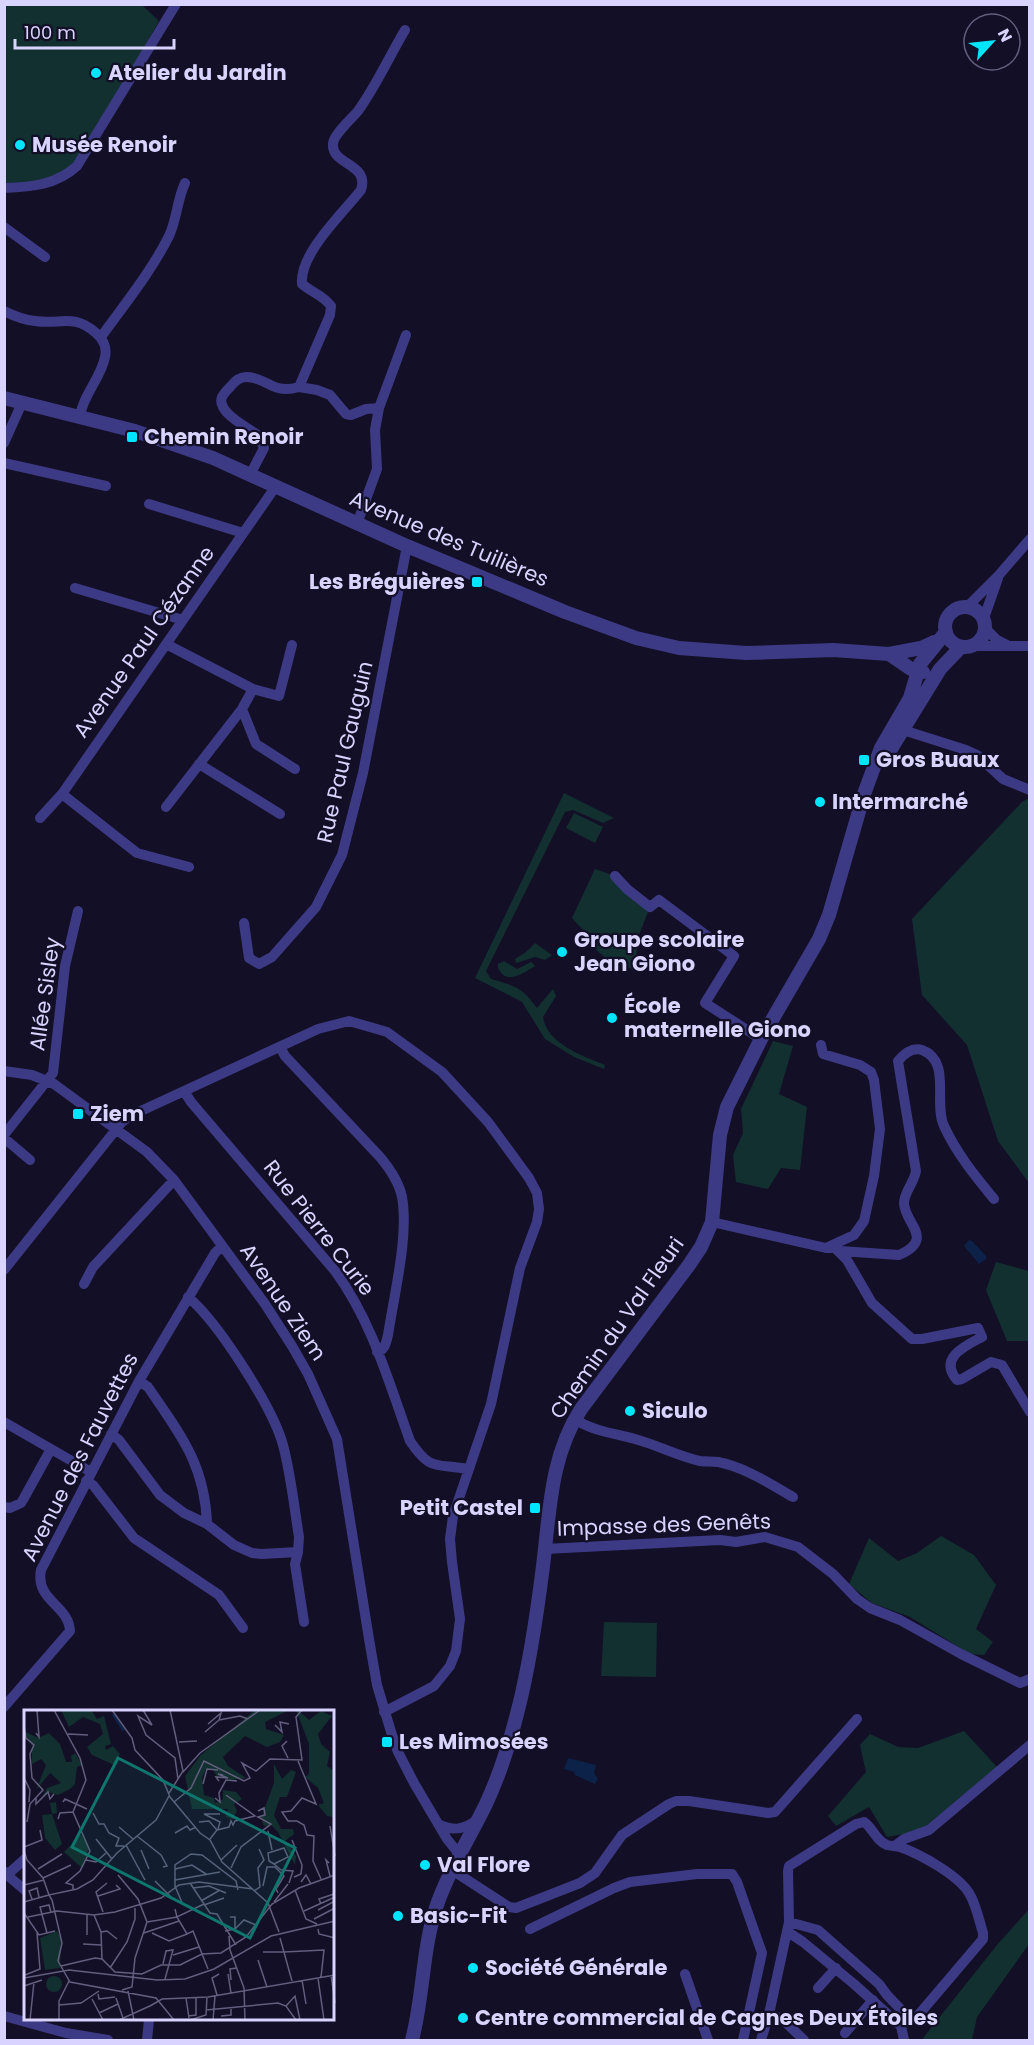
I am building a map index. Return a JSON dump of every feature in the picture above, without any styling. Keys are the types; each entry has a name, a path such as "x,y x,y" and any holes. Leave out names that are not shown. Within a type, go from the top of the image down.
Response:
{"street":[{"path":"4,188 39,186 61,178 77,166 176,4"},
{"path":"299,387 330,315 331,306 325,298 308,290 302,284 301,275 313,250 361,190 364,182 362,175 336,153 333,140 359,109 405,30"},
{"path":"100,337 136,288 169,236 185,183"},
{"path":"4,227 45,257"},
{"path":"4,311 36,321 84,322 100,337 106,348 105,359 80,416"},
{"path":"357,524 377,469 375,430 379,408 406,335"},
{"path":"251,473 264,448 262,441 258,435 225,410 221,403 222,397 235,380 241,377 256,379 282,390 299,387 318,390 330,395 342,412 351,415 366,409 379,408"},
{"name":"Avenue des Tuilières","path":"4,398 155,437 251,473 407,546 566,612 658,644 679,648 746,653 833,650 889,654 921,648 941,636"},
{"path":"5,442 22,403"},
{"path":"4,463 106,486"},
{"name":"Avenue Paul Cézanne","path":"40,818 62,794 276,486"},
{"path":"149,504 243,533"},
{"path":"967,607 999,575 1029,539"},
{"name":"Rue Paul Gauguin","path":"244,923 249,958 259,964 272,957 316,907 342,855 363,773 407,546"},
{"path":"967,646 982,639 999,575"},
{"path":"75,588 183,620"},
{"path":"1007,645 997,640 975,609 967,607 960,607 951,612 941,636 951,642 967,646 1029,646"},
{"name":"Chemin du Val Fleuri","path":"412,2040 435,1911 508,1750 519,1708 530,1653 553,1475 559,1454 574,1419 635,1334 689,1265 712,1222 723,1118 731,1096 819,939 829,915 864,794 899,727 920,663 941,636"},
{"path":"166,644 253,689 279,696 292,645"},
{"name":"Chemin du Val Fleuri","path":"899,727 940,669 967,646"},
{"name":"Avenue des Tuilières","path":"889,654 917,671"},
{"path":"917,671 940,669"},
{"path":"166,807 242,709 253,689"},
{"path":"242,709 256,744 295,769"},
{"path":"899,727 977,755 1003,779 1029,790"},
{"path":"199,764 280,814"},
{"path":"62,794 137,853 189,867"},
{"path":"615,876 627,890 650,907 659,900 734,956 705,1003 761,1039"},
{"name":"Allée Sisley","path":"48,1081 53,1072 65,966 78,911"},
{"path":"4,1270 115,1129 130,1116 318,1029 349,1021 387,1032 442,1072 480,1113 529,1178 537,1193 539,1209 537,1222 520,1268 491,1404 453,1516 450,1539 460,1619 456,1652 450,1666 434,1686 384,1712"},
{"path":"820,1045 823,1054 861,1065 871,1072 880,1129 874,1176 864,1221 854,1235 826,1248"},
{"path":"280,1047 285,1056 391,1170 402,1197 403,1232 388,1335 386,1345 381,1351 376,1352"},
{"path":"712,1222 826,1248 835,1248 840,1251 899,1255 905,1252 916,1239 915,1226 904,1205 916,1171 898,1061 905,1053 917,1049 925,1051 938,1066 942,1123 961,1159 994,1199"},
{"name":"Avenue Ziem","path":"4,1071 32,1075 48,1081 147,1152 174,1180 222,1246 286,1337 308,1374 334,1429 369,1639 384,1712 398,1752 438,1824 459,1854"},
{"path":"30,1160 4,1137 48,1081"},
{"name":"Rue Pierre Curie","path":"184,1091 346,1286 367,1325 410,1441 418,1453 435,1466 468,1469"},
{"path":"84,1284 93,1267 174,1180"},
{"name":"Avenue des Fauvettes","path":"4,1707 70,1631 70,1624 66,1617 45,1595 40,1575 139,1381 214,1253 222,1246"},
{"path":"840,1251 872,1303 912,1339 978,1328 982,1337 953,1356 950,1368 952,1374 957,1380 991,1362 1002,1365 1029,1412"},
{"path":"188,1297 211,1322 233,1352 266,1407 281,1440 298,1537 295,1564 304,1622"},
{"path":"139,1381 148,1387 196,1463 203,1482 207,1524"},
{"path":"574,1419 585,1426 634,1438 701,1461 732,1466 793,1497"},
{"path":"4,1422 51,1449 89,1476 93,1485 134,1538 219,1595 243,1628"},
{"path":"111,1434 119,1440 160,1495 184,1513 207,1524 234,1545 252,1552 298,1552"},
{"path":"4,1507 10,1508 21,1503 51,1449"},
{"name":"Impasse des Genêts","path":"544,1549 720,1540 736,1542 765,1536 785,1541 798,1546 821,1564 857,1599 870,1608 900,1620 1020,1683 1029,1679"},
{"path":"452,1870 509,1906 516,1908 580,1883 595,1873 622,1835 676,1801 775,1812 857,1719"},
{"path":"895,1846 904,1839 929,1830 1029,1745"},
{"path":"438,1824 447,1828 464,1828 477,1820"},
{"path":"761,2040 788,1927 789,1866 856,1824 864,1822 885,1845 895,1846 935,1864 965,1887 971,1896 983,1939 919,2017 910,2019 886,1995 879,1983 818,1930 788,1927"},
{"path":"24,1860 6,1873 24,1890"},
{"path":"530,1929 630,1882 697,1874 732,1874 762,1953 743,2040"},
{"path":"788,1927 901,2026 904,2040"},
{"path":"818,1988 836,1968"},
{"path":"685,1974 708,2040"},
{"path":"845,2034 873,2000"},
{"path":"768,2014 782,2019 804,2040"},
{"path":"4,2016 59,2032 108,2040"},
{"path":"147,2040 149,2021"}],"green space":[{"path":"4,5 142,5 159,21 81,157 64,175 38,182 5,183"},
{"path":"564,793 614,818 603,823 573,810 565,812 486,971 491,979 522,991 537,1008 553,989 556,996 543,1017 551,1035 567,1048 605,1065 604,1069 574,1057 545,1039 522,1002 475,978"},
{"path":"1029,798 1029,1183 998,1141 967,1045 922,995 912,919 1022,802"},
{"path":"574,813 603,827 595,843 566,828"},
{"path":"595,869 615,876 650,907 639,935 634,971 618,959 605,958 591,945 594,942 572,918"},
{"path":"535,943 552,955 545,960 535,957 516,963 515,959"},
{"path":"504,961 517,969 531,962 535,966 510,977 498,968 498,964"},
{"path":"773,1041 793,1046 779,1094 807,1107 800,1170 781,1168 768,1189 736,1182 733,1155 743,1133 741,1109"},
{"path":"996,1262 1029,1271 1029,1341 1007,1341 986,1290"},
{"path":"941,1536 974,1555 996,1585 976,1629 993,1642 984,1655 970,1654 910,1617 872,1603 849,1584 869,1538 898,1561 917,1553"},
{"path":"604,1622 657,1623 656,1677 601,1676"},
{"path":"964,1731 997,1767 920,1831 887,1837 869,1807 836,1826 828,1816 866,1772 860,1745 870,1734 898,1747 918,1748"},
{"path":"1029,1909 1029,1944 977,2017 972,2040 925,2040 923,2038 997,1945"}],"water":[{"path":"969,1240 986,1256 986,1259 979,1264 964,1246"},
{"path":"568,1758 596,1765 594,1773 598,1779 595,1784 564,1769"}],"place":[{"name":"Atelier du Jardin","path":"96,73"},
{"name":"Musée Renoir","path":"20,145"},
{"name":"Chemin Renoir","path":"132,437"},
{"name":"Les Bréguières","path":"477,582"},
{"name":"Gros Buaux","path":"864,760"},
{"name":"Intermarché","path":"820,802"},
{"name":"Groupe scolaire Jean Giono","path":"562,952"},
{"name":"École maternelle Giono","path":"612,1018"},
{"name":"Ziem","path":"78,1114"},
{"name":"Siculo","path":"630,1411"},
{"name":"Petit Castel","path":"535,1508"},
{"name":"Les Mimosées","path":"387,1742"},
{"name":"Val Flore","path":"425,1865"},
{"name":"Basic-Fit","path":"398,1916"},
{"name":"Société Générale","path":"473,1968"},
{"name":"Centre commercial de Cagnes Deux Étoiles","path":"463,2018"}]}
